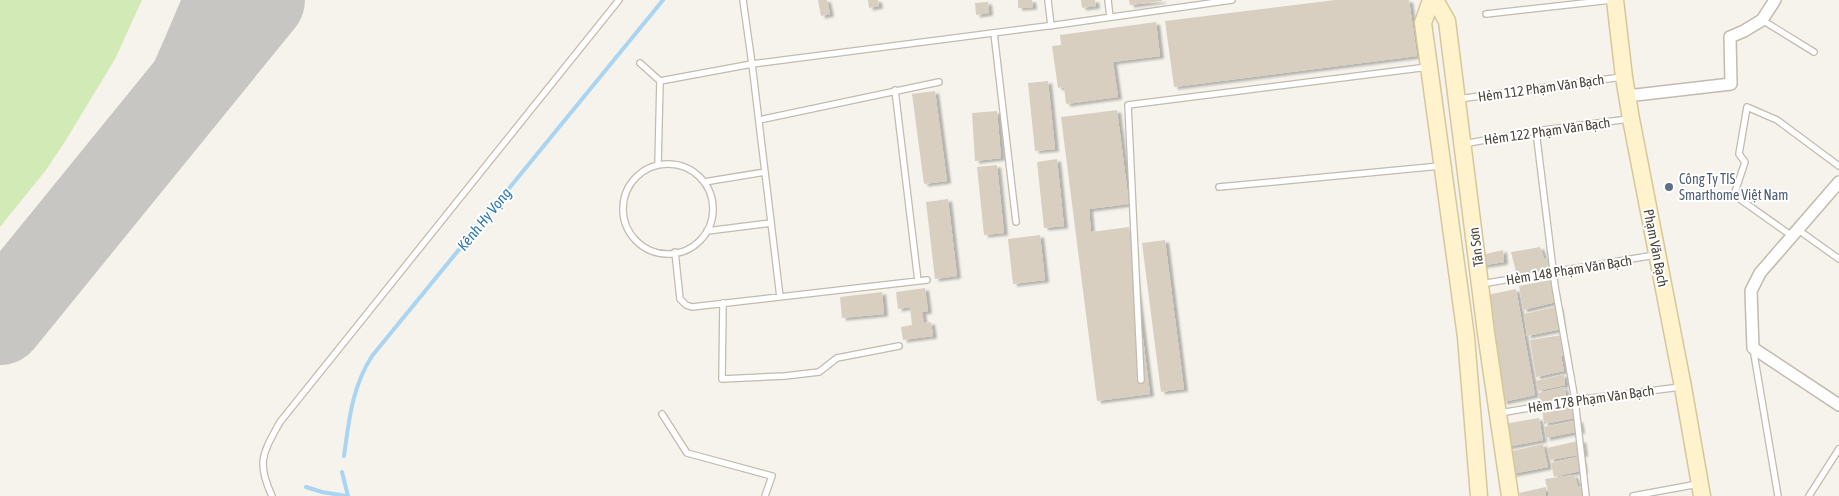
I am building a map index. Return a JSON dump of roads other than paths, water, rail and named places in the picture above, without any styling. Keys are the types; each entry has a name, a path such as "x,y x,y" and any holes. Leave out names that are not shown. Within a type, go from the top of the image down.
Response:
{"street":[{"name":"Tân Sơn","path":"1431,0 1423,23 1462,299 1479,496"},
{"name":"Tân Sơn","path":"1435,0 1447,22 1486,333 1510,496"},
{"name":"Phạm Văn Bạch","path":"1615,0 1631,119 1684,387 1701,490"},
{"path":"1627,96 1731,84 1730,37 1762,20 1775,0"},
{"path":"1838,187 1794,232 1760,273 1751,291 1753,348 1839,405"},
{"path":"1462,299 1473,302 1481,290"},
{"path":"1466,336 1475,328 1480,328 1486,333"}],"lane":[{"path":"272,496 265,480 262,464 266,448 280,422 618,0"},
{"path":"742,0 752,64 780,297"},
{"path":"1048,0 1051,26"},
{"path":"1108,0 1110,17"},
{"path":"660,81 752,64 1051,26 1232,0"},
{"path":"1486,14 1611,0"},
{"path":"1762,20 1814,52"},
{"path":"994,33 1016,222"},
{"path":"640,63 660,81 658,165"},
{"path":"1142,380 1128,105 1428,67"},
{"name":"Hẻm 112 Phạm Văn Bạch","path":"1458,99 1624,77"},
{"path":"759,120 939,82"},
{"path":"895,90 918,281"},
{"path":"1839,166 1777,120 1746,107 1739,154 1745,162 1734,195 1839,259"},
{"name":"Hẻm 122 Phạm Văn Bạch","path":"1463,144 1536,131 1631,119"},
{"path":"1536,131 1553,273 1575,400 1586,496"},
{"path":"673,164 688,168 700,176 704,182 713,202 712,217 708,231 698,242 686,250 656,252 643,246 632,236 625,222 623,208 626,194 633,180 645,171 658,165 673,164"},
{"path":"1219,187 1442,166"},
{"path":"704,182 765,172"},
{"path":"708,231 771,222"},
{"path":"675,252 680,299 686,305 692,307 927,280"},
{"name":"Hẻm 148 Phạm Văn Bạch","path":"1481,290 1553,273 1657,255"},
{"path":"723,304 722,379 785,376 818,372 837,358 899,346"},
{"path":"1753,348 1778,496"},
{"name":"Hẻm 178 Phạm Văn Bạch","path":"1499,413 1575,400 1684,387"},
{"path":"662,414 687,453 772,476 765,496"},
{"path":"1809,496 1839,449"},
{"path":"1633,496 1701,490"}],"waterway":[{"name":"Kênh Hy Vọng","path":"344,456 356,392 365,368 372,356 663,0"},
{"name":"Kênh Hy Vọng","path":"342,472 348,496"},
{"path":"306,487 346,496"}],"place":[{"name":"Công Ty TIS Smarthome Việt Nam","path":"1669,187"}]}
